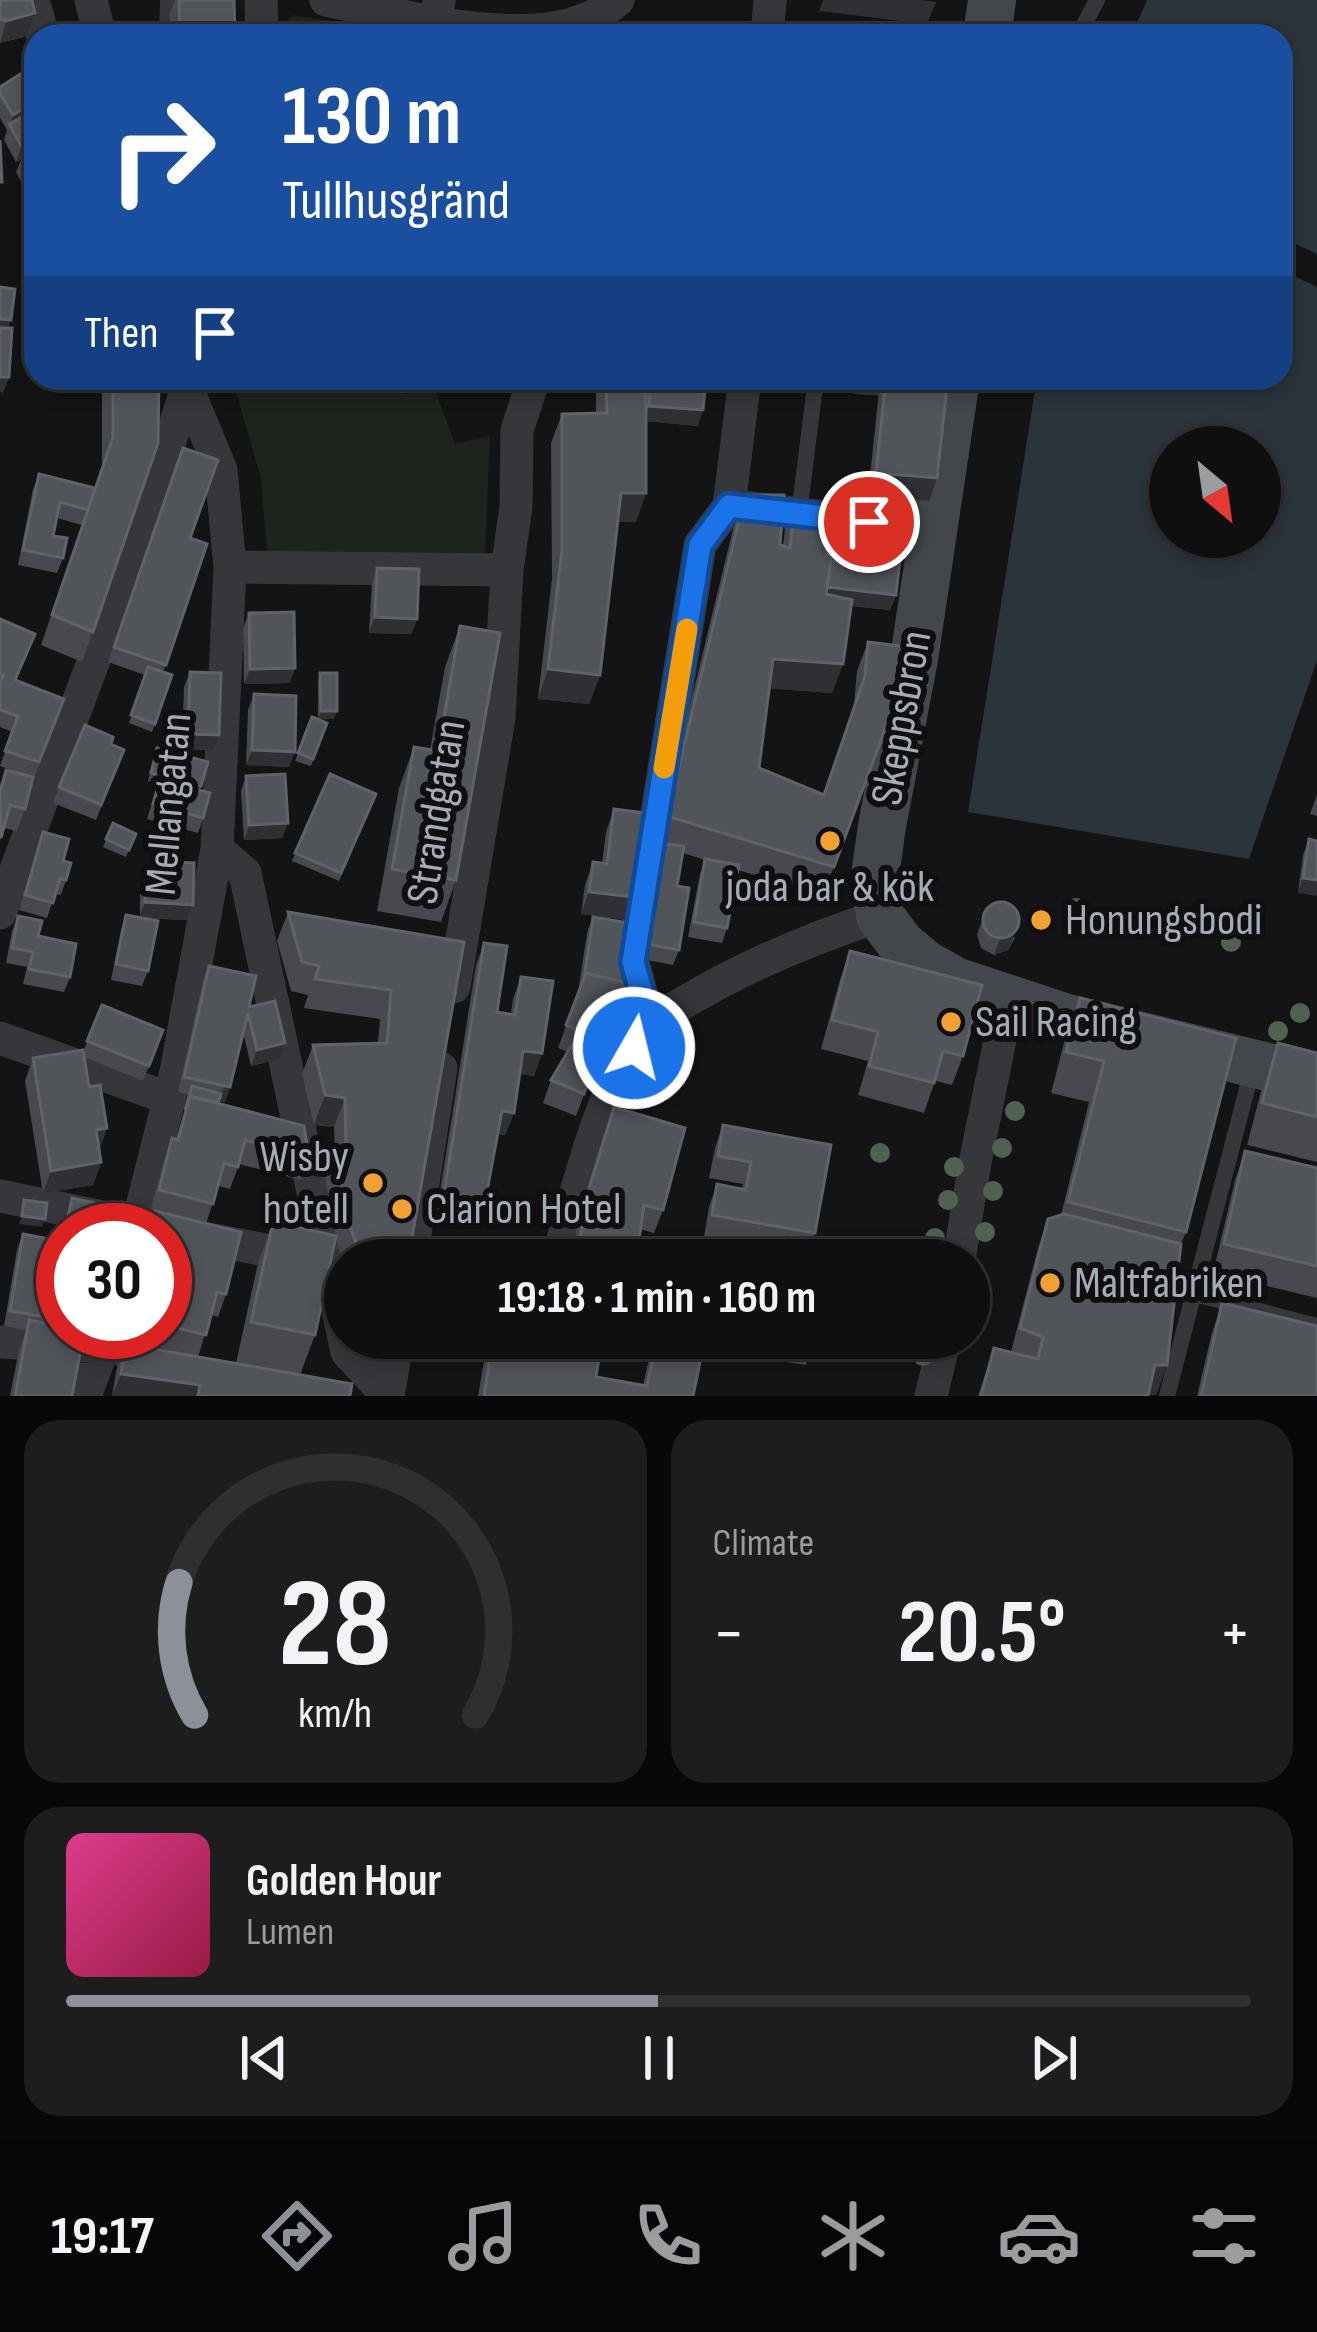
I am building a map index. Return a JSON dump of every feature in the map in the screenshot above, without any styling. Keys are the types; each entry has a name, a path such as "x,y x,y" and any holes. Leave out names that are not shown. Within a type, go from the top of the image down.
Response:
{"street":[{"path":"326,0 437,20"},
{"path":"569,24 602,6"},
{"path":"0,913 141,533 183,390"},
{"name":"Mellangatan","path":"142,1203 176,1072 217,849 230,567 221,470 190,390"},
{"name":"Strandgatan","path":"414,1239 499,718 507,570 516,507 517,430 529,390"},
{"path":"650,1022 633,962 700,545 729,506 744,390"},
{"name":"Skeppsbron","path":"880,916 875,876 955,390"},
{"path":"729,506 934,530"},
{"path":"230,567 507,570"},
{"path":"217,849 244,873 324,1253"},
{"path":"563,1239 618,1074 650,1022 786,950 880,916 901,944 955,981 1064,1017 1317,1079"},
{"path":"962,1239 1008,1000"},
{"path":"0,1038 168,1098"},
{"path":"0,1196 36,1204"},
{"path":"192,1237 324,1262"},
{"path":"0,1342 36,1341"},
{"path":"86,1396 100,1359"},
{"path":"183,1359 199,1363"},
{"path":"353,1359 388,1396"},
{"path":"388,1396 394,1359"},
{"path":"931,1396 939,1359"},
{"path":"340,1388 388,1396"}],"lane":[{"path":"800,514 815,390"},
{"path":"1167,1396 1254,1064"},
{"path":"1196,1294 1317,1326"}],"shaded area":[{"path":"1147,0 1317,0 1317,254 1293,243 1293,24 1136,24"},
{"path":"292,15 352,24 284,24"},
{"path":"1293,276 1317,287 1317,660 1249,859 968,812 1035,390 1293,390"},
{"path":"235,390 406,394 435,390 455,444 490,436 485,554 267,553 261,478"}],"building":[{"path":"0,0 32,0 35,13 0,19"},
{"path":"179,0 234,0 235,24 180,24"},
{"path":"24,72 24,108 13,115 0,87"},
{"path":"24,116 24,146 22,147 9,124"},
{"path":"0,287 15,289 11,320 0,319"},
{"path":"0,328 12,328 9,377 0,377"},
{"path":"113,390 159,390 158,443 93,632 52,615 113,437"},
{"path":"606,390 646,390 646,493 621,493 600,675 548,669 562,550 562,414 607,413"},
{"path":"650,390 705,390 703,410 649,406"},
{"path":"885,390 947,390 937,478 876,473"},
{"path":"183,448 218,460 190,538 207,544 166,665 114,647"},
{"path":"39,474 95,488 88,510 60,502 53,536 67,538 63,558 23,550"},
{"path":"745,495 784,495 780,545 790,548 795,501 834,505 826,594 852,600 843,664 773,659 759,768 824,795 865,676 868,642 908,647 901,686 834,867 667,816"},
{"path":"857,528 903,533 896,595 827,587 831,560 853,563"},
{"path":"377,568 419,569 417,619 375,617"},
{"path":"294,612 295,668 250,669 249,613"},
{"path":"0,619 35,634 15,680 64,699 39,762 5,751 18,716 0,710"},
{"path":"460,626 500,633 456,880 392,869 414,747 438,751"},
{"path":"148,667 172,675 155,724 131,715"},
{"path":"190,672 221,673 219,735 188,734"},
{"path":"320,673 337,673 337,711 321,711"},
{"path":"254,694 296,696 295,752 252,750"},
{"path":"312,717 327,723 313,759 298,753"},
{"path":"85,725 113,737 111,744 124,750 101,805 59,787"},
{"path":"157,748 208,762 201,786 151,773"},
{"path":"6,770 33,777 25,809 10,805 1,838 0,792"},
{"path":"285,774 288,823 249,825 246,776"},
{"path":"330,774 376,794 341,873 295,853"},
{"path":"160,779 210,793 203,818 153,804"},
{"path":"614,809 654,814 643,898 589,892 593,862 607,864"},
{"path":"113,823 136,834 129,850 106,839"},
{"path":"43,832 69,839 63,861 71,863 66,880 60,878 53,903 25,895"},
{"path":"1309,839 1317,841 1317,880 1303,878"},
{"path":"665,844 684,846 677,886 689,888 679,950 647,944"},
{"path":"705,859 739,865 727,928 694,922"},
{"path":"169,862 194,863 193,905 145,902 146,875 169,876"},
{"path":"1001,902 1014,907 1019,920 1014,933 1001,938 988,933 983,920 988,907"},
{"path":"288,912 464,942 412,1239 355,1239 335,1149 346,1148 345,1098 325,1095 313,1045 387,1043 391,990 315,979 319,966 302,962"},
{"path":"126,915 158,921 148,971 116,964"},
{"path":"18,916 42,921 38,936 76,944 70,977 29,969 33,952 12,948"},
{"path":"593,917 634,924 624,982 586,973 584,979"},
{"path":"484,943 507,946 497,1012 515,1015 521,977 553,981 542,1053 523,1051 514,1113 502,1111 485,1202 444,1193"},
{"path":"850,951 982,985 963,1056 943,1051 934,1083 869,1066 878,1032 832,1020"},
{"path":"209,966 256,976 249,1007 275,1001 285,1043 257,1050 248,1013 230,1087 184,1077"},
{"path":"586,973 626,983 584,1094 551,1080 580,1031 566,1025"},
{"path":"1080,998 1236,1038 1186,1232 1068,1202 1104,1061 1066,1052"},
{"path":"102,1005 163,1030 149,1066 87,1041"},
{"path":"1278,1043 1317,1053 1317,1117 1262,1103"},
{"path":"83,1050 89,1087 100,1085 107,1128 96,1130 101,1162 51,1171 33,1058"},
{"path":"192,1086 221,1094 218,1103 190,1096 185,1110"},
{"path":"190,1096 304,1126 309,1158 245,1140 238,1167 224,1163 213,1204 159,1190 172,1138 178,1140"},
{"path":"614,1107 685,1128 663,1210 644,1205 639,1239 580,1239 586,1198"},
{"path":"723,1125 831,1145 815,1233 712,1215 717,1184 746,1190 751,1162 718,1156"},
{"path":"1245,1151 1317,1168 1317,1266 1224,1244"},
{"path":"24,1200 47,1203 36,1203 36,1218 22,1216"},
{"path":"1064,1214 1181,1244 1167,1365 1155,1365 1148,1396 981,1396 994,1348 1038,1359 1043,1337 1020,1328 1048,1219"},
{"path":"192,1220 241,1232 226,1294 217,1292 206,1335 192,1332"},
{"path":"273,1222 336,1236 324,1239 324,1293 315,1335 251,1322"},
{"path":"23,1234 36,1237 36,1315 10,1311"},
{"path":"1222,1303 1317,1326 1317,1396 1201,1396"},
{"path":"29,1320 36,1321 36,1359 79,1359 72,1396 15,1396"},
{"path":"192,1356 352,1384 350,1396 198,1396 200,1385 121,1374 123,1359"},
{"path":"490,1359 599,1359 596,1377 647,1386 653,1359 701,1359 693,1396 484,1396"}],"slow traffic":[{"path":"664,768 687,629"}],"place":[{"name":"joda bar & kök","path":"830,841"},
{"name":"Honungsbodi","path":"1041,920"},
{"name":"Sail Racing","path":"951,1022"},
{"name":"Wisby hotell","path":"373,1183"},
{"name":"Clarion Hotel","path":"402,1209"},
{"name":"Maltfabriken","path":"1050,1283"}],"route":[{"path":"634,1048 650,1022 633,962 700,545 729,506 869,522"}]}
